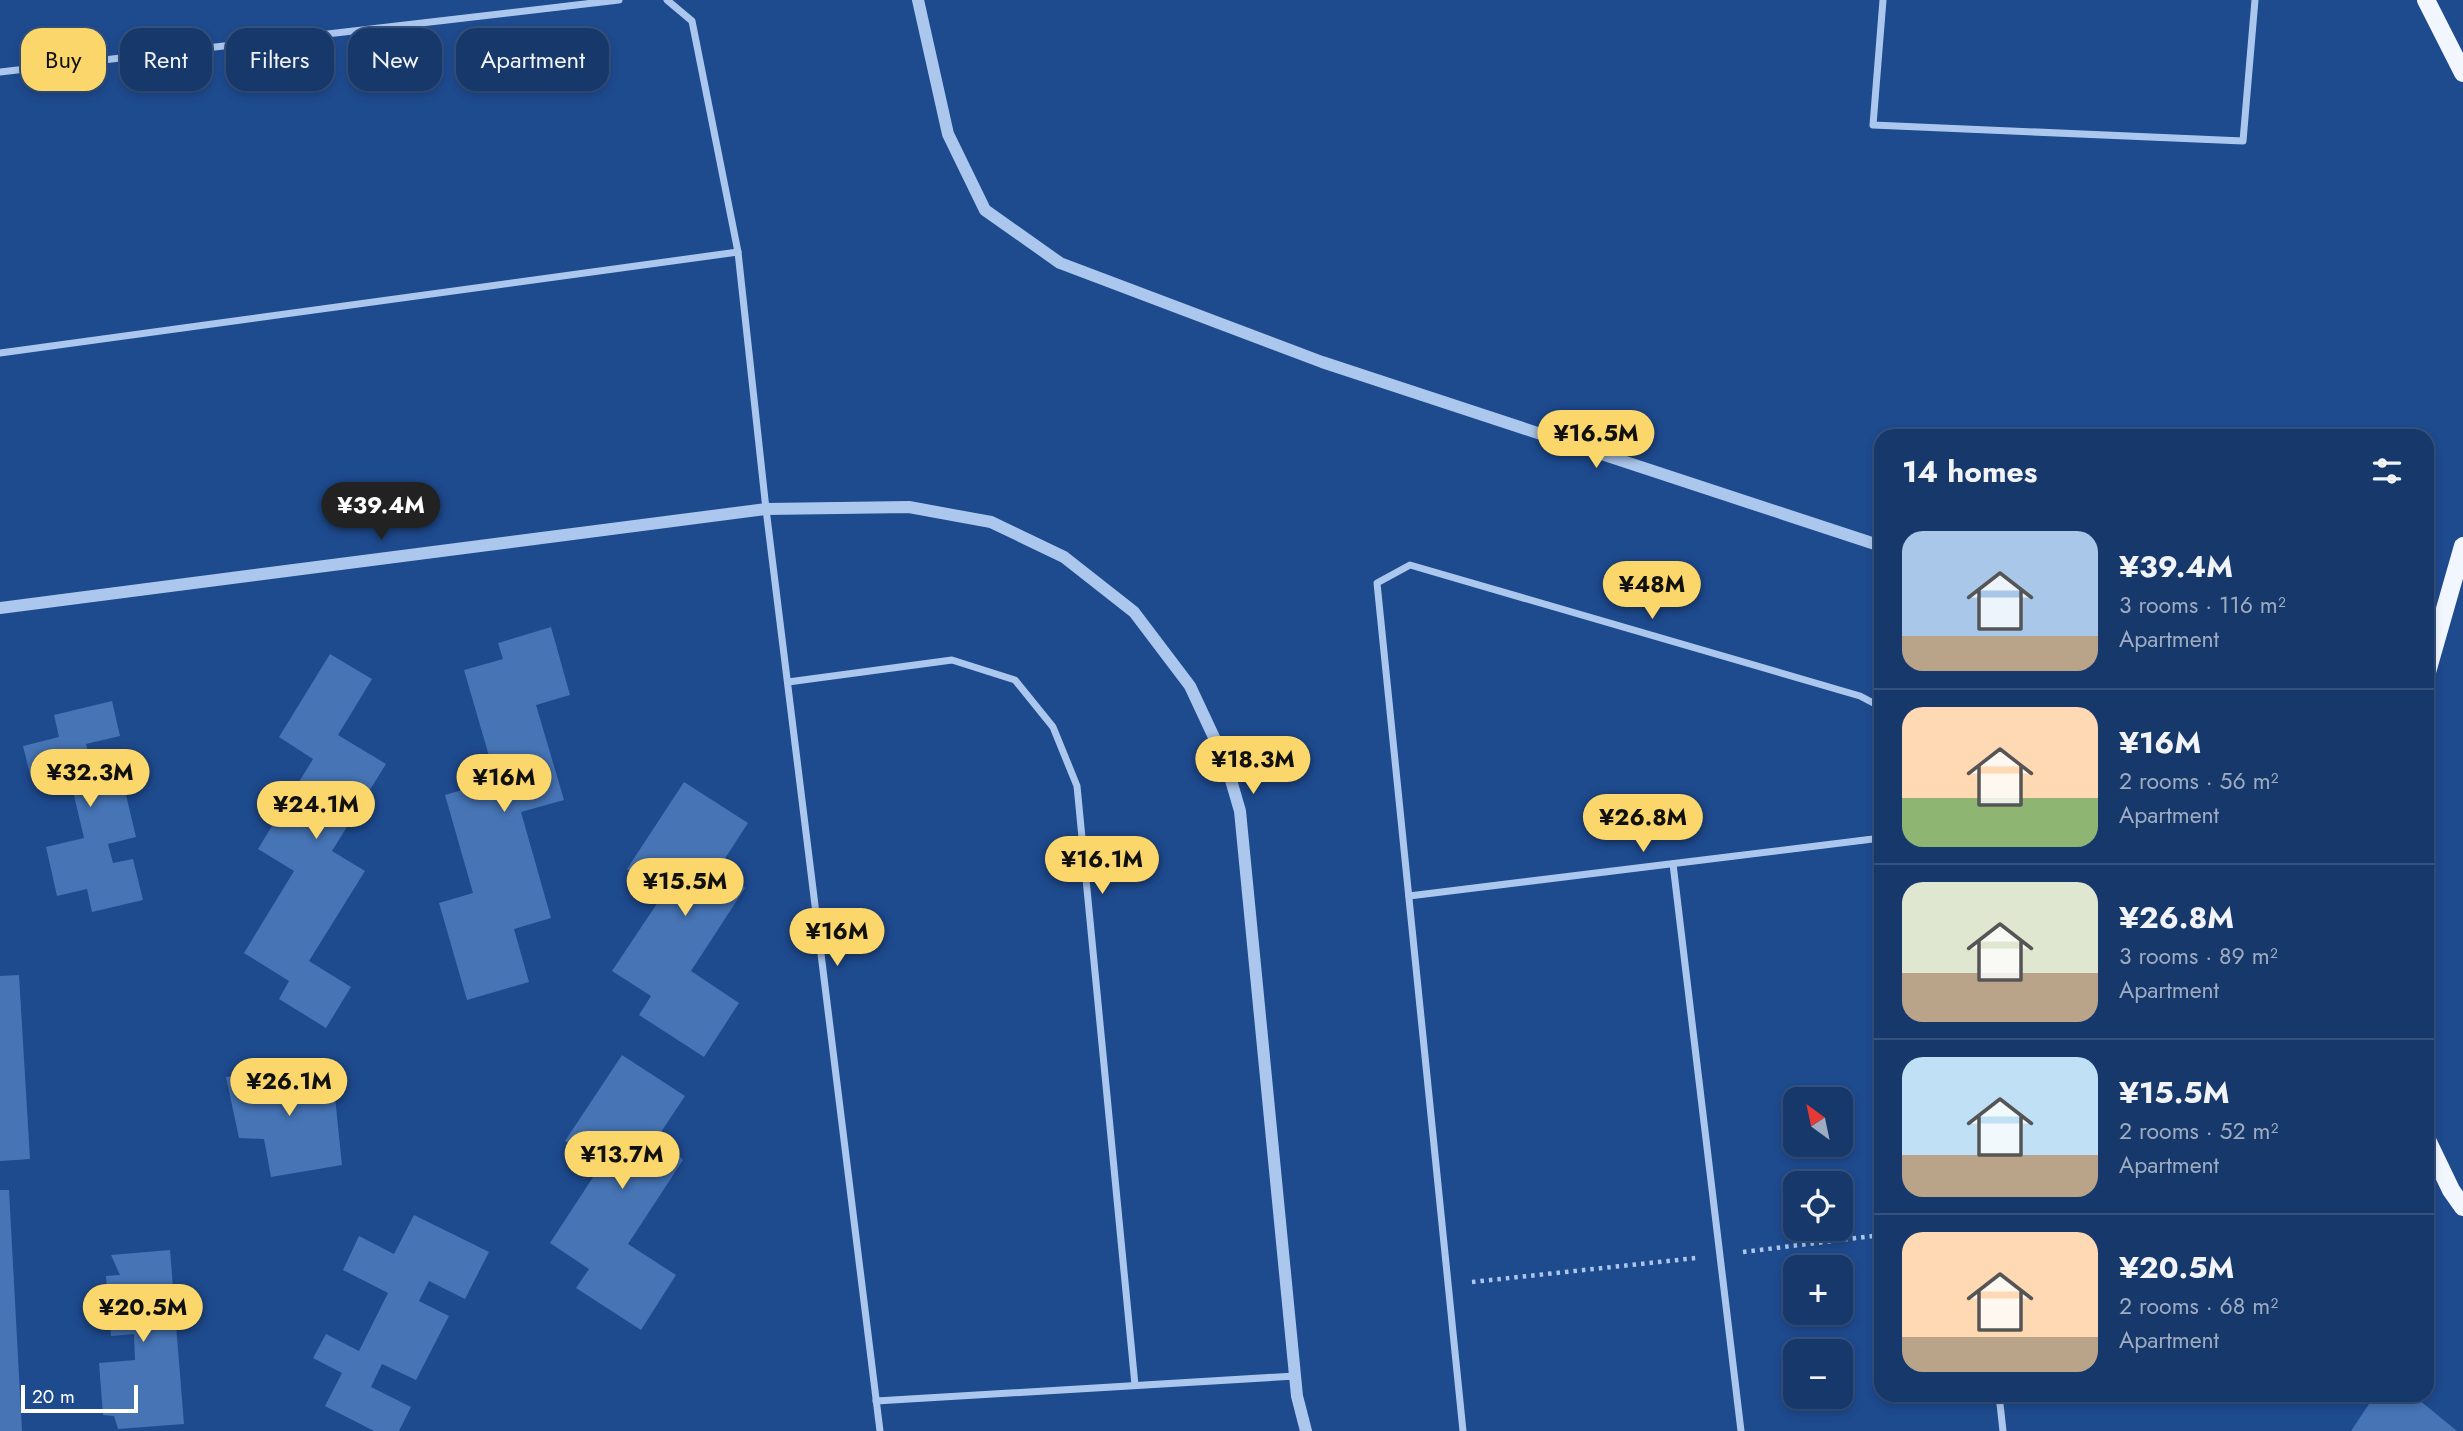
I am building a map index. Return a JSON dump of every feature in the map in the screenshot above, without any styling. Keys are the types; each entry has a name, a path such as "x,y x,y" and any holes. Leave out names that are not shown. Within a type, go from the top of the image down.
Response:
{"main road":[{"path":"2426,0 2463,74"},
{"path":"2434,648 2463,546"},
{"path":"2434,1155 2451,1190 2463,1207"}],"street":[{"path":"0,72 619,0"},
{"path":"667,0 692,21 738,252 766,509 880,1431"},
{"path":"918,0 948,134 985,210 1060,263 1322,362 1874,544"},
{"path":"1883,0 1873,125 2244,141 2255,0"},
{"path":"0,353 738,252"},
{"path":"0,608 766,509 909,507 990,522 1064,557 1134,612 1190,686 1226,763 1240,811 1295,1376 1306,1431"},
{"path":"1463,1431 1377,583 1410,565 1860,696 1874,703"},
{"path":"788,682 952,660 1015,680 1053,727 1077,786 1135,1385"},
{"path":"1409,897 1874,839"},
{"path":"1673,864 1741,1431"},
{"path":"876,1401 1295,1376"},
{"path":"2000,1402 2003,1431"}],"path":[{"path":"1448,1284 1874,1236"}],"building":[{"path":"551,627 570,695 536,705 564,800 521,812 551,918 514,929 529,982 467,1000 439,903 473,893 445,795 496,780 464,670 503,659 498,643"},
{"path":"330,654 372,679 338,735 386,764 332,851 365,871 309,961 351,987 326,1028 279,999 289,981 244,953 294,871 258,849 313,759 279,737"},
{"path":"112,701 120,736 86,744 92,768 118,761 136,837 108,844 113,863 133,859 143,900 92,912 87,889 57,896 46,847 84,838 68,770 31,778 23,746 59,737 54,715"},
{"path":"684,782 748,823 722,863 745,888 691,971 739,1003 704,1057 639,1015 651,996 612,971 664,893 627,869"},
{"path":"19,975 30,1159 0,1161 0,976"},
{"path":"622,1055 685,1096 659,1135 683,1160 628,1244 676,1275 641,1330 576,1288 589,1269 550,1243 601,1165 565,1141"},
{"path":"332,1068 342,1165 271,1177 264,1139 239,1138 226,1077"},
{"path":"0,1190 9,1190 22,1431 0,1431"},
{"path":"414,1215 489,1252 465,1299 429,1281 419,1301 449,1316 416,1380 382,1364 371,1387 411,1407 399,1431 374,1431 325,1406 342,1373 313,1358 326,1334 359,1351 388,1293 343,1270 359,1236 394,1254"},
{"path":"170,1250 184,1424 118,1429 114,1416 103,1415 99,1363 135,1360 134,1334 111,1336 106,1276 120,1275 111,1255"},
{"path":"2370,1402 2422,1402 2457,1431 2351,1431"}]}
